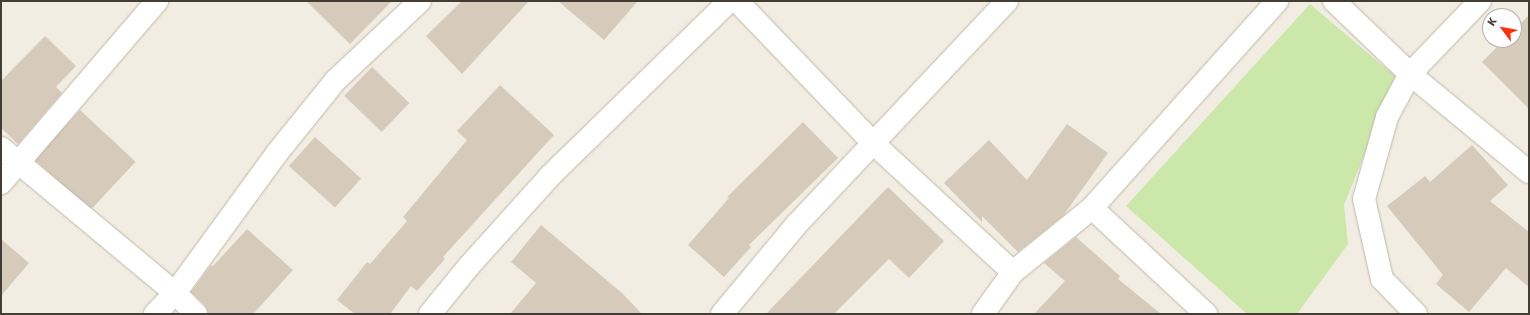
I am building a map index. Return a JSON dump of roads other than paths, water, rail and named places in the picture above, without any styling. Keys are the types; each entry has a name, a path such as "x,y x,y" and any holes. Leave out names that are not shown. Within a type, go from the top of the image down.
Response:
{"street":[{"path":"1,183 157,1"},
{"path":"155,314 175,293 277,153 336,80 420,1"},
{"path":"430,314 469,266 551,175 728,1"},
{"path":"737,1 874,143 1013,272"},
{"path":"722,314 798,224 1007,1"},
{"path":"983,314 1013,272 1092,208 1277,1"},
{"path":"1334,1 1410,74 1529,172"},
{"path":"1416,314 1382,279 1364,199 1387,117 1410,74 1480,1"},
{"path":"1,148 18,164 175,293 196,314"},
{"path":"1092,208 1199,312"}]}
